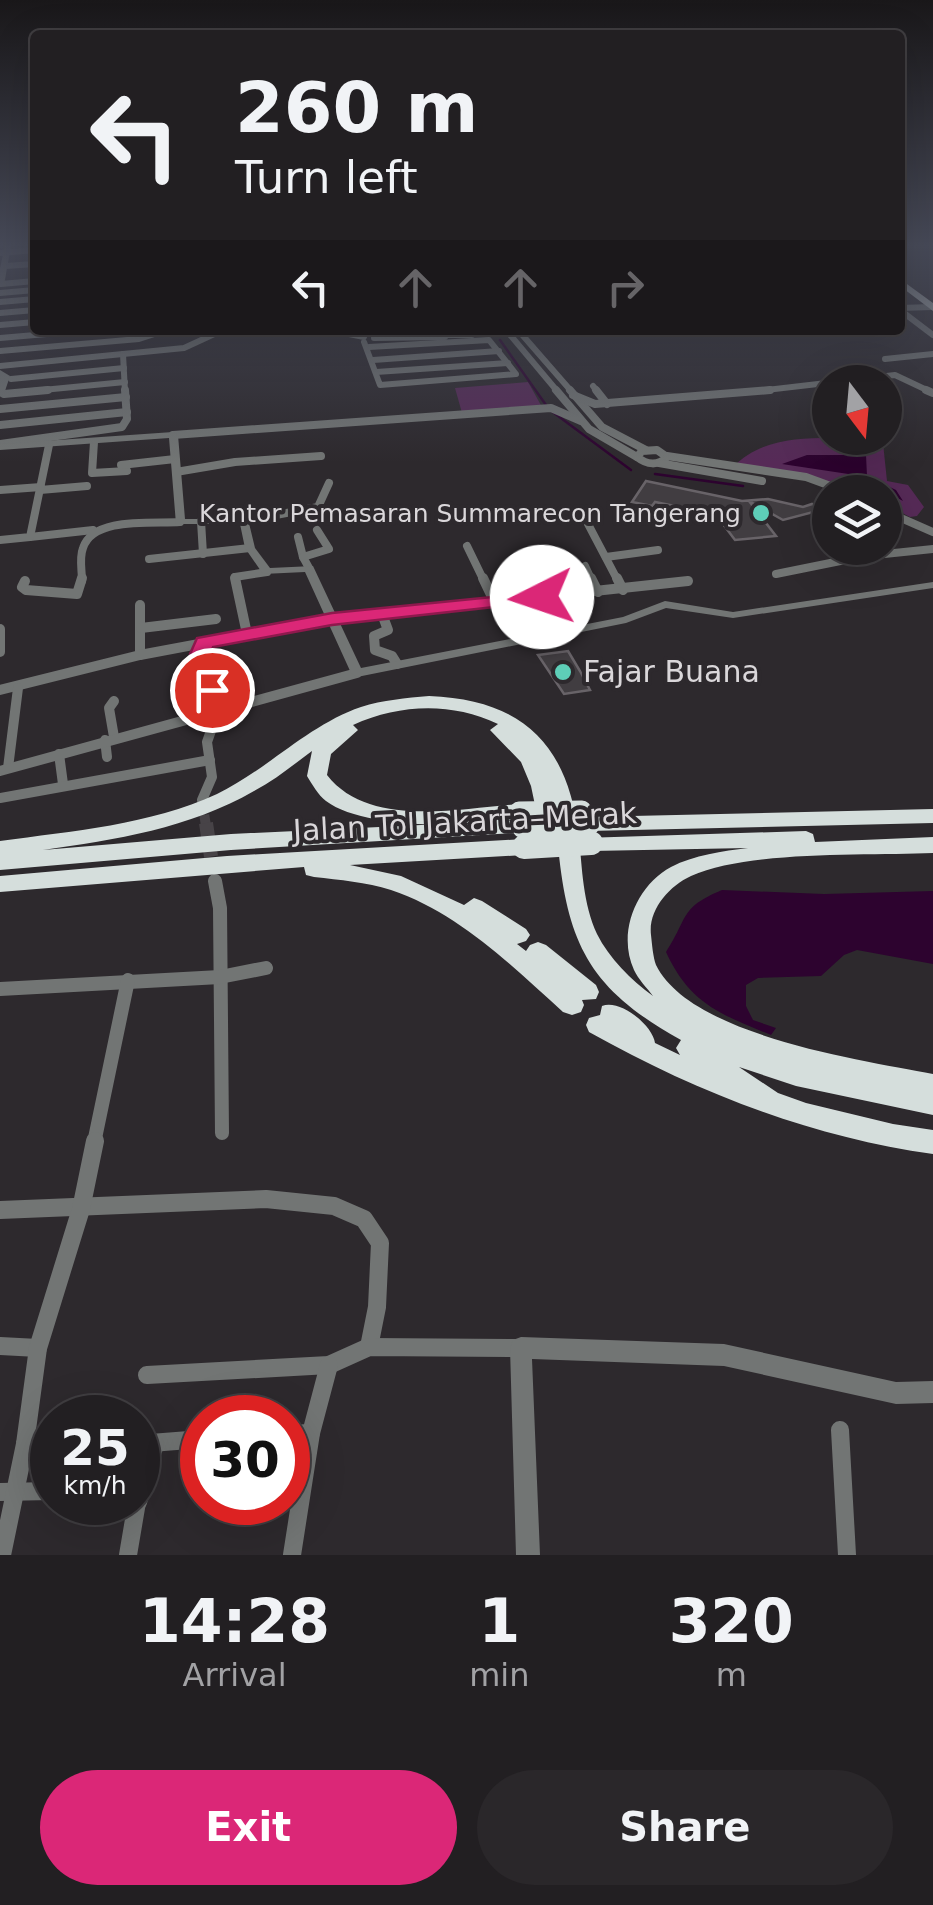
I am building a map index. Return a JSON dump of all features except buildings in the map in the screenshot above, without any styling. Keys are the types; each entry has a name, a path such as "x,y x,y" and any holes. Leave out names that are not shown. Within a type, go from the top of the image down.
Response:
{"highway":[{"path":"0,848 98,835 190,813 260,779 323,731 370,710 434,702 479,710 530,735 551,758 562,789 572,881 581,922 598,957 655,1014 710,1047 789,1082 933,1115"},
{"path":"587,826 522,828 352,809 323,788 317,762 334,739 355,726 394,714 458,714 488,723 512,737 537,770 568,923 586,959 620,1000 642,1018 768,1099"},
{"name":"Jalan Tol Jakarta–Merak","path":"0,862 231,842 833,816 933,816"},
{"name":"Jalan Tol Jakarta–Merak","path":"587,826 933,837"},
{"name":"Jalan Tol Jakarta–Merak","path":"0,884 221,873 522,828"},
{"path":"933,845 744,857 686,869 655,892 646,906 638,936 655,980 672,998 714,1028 756,1046 933,1085"},
{"path":"221,873 368,874 484,911 518,935"},
{"path":"425,892 493,933 580,998 538,951"},
{"path":"604,1019 682,1068 798,1112 933,1142"},
{"path":"743,1059 933,1102"}],"street":[{"path":"912,319 933,335"},
{"path":"0,325 30,322"},
{"path":"0,338 35,335"},
{"path":"0,352 152,335"},
{"path":"3,368 184,348 212,335"},
{"path":"367,341 472,335"},
{"path":"510,335 581,421 603,439 637,457 812,481"},
{"path":"522,335 595,420 615,436 663,459 812,490"},
{"path":"367,341 492,341 516,374 380,385 367,341"},
{"path":"373,360 500,351"},
{"path":"0,445 125,425 124,354"},
{"path":"889,365 883,356 933,354"},
{"path":"376,372 508,363"},
{"path":"3,368 11,378"},
{"path":"3,368 6,376 0,406 126,397"},
{"path":"11,378 124,368"},
{"path":"2,394 11,378"},
{"path":"902,378 933,394"},
{"path":"2,394 125,382"},
{"path":"573,394 587,403 610,403 712,397 812,385"},
{"path":"551,408 556,404 552,386"},
{"path":"593,386 610,403"},
{"path":"605,388 610,403"},
{"path":"595,420 593,410 610,403"},
{"path":"0,445 94,442 551,408 581,421"},
{"path":"0,426 127,412"},
{"path":"172,435 180,522"},
{"path":"94,442 92,474 124,468 321,456"},
{"path":"30,537 49,444"},
{"path":"637,457 646,450"},
{"path":"0,540 180,522 244,520 318,507 329,483"},
{"path":"0,490 87,486"},
{"path":"902,518 933,532"},
{"path":"244,520 250,548 266,572"},
{"path":"202,521 203,554"},
{"path":"588,524 624,590"},
{"path":"25,581 22,588 26,590 79,593 81,542 98,530"},
{"path":"247,634 235,577 306,562 328,550 317,530"},
{"path":"298,537 356,673"},
{"path":"467,546 494,601"},
{"path":"149,559 250,548"},
{"path":"776,574 865,556 933,549"},
{"path":"606,557 658,550"},
{"path":"584,566 598,592"},
{"path":"0,690 140,655 332,619 688,581"},
{"path":"18,688 4,770 356,673 626,620 674,604 733,615 933,584"},
{"path":"542,597 570,632"},
{"path":"140,606 140,655"},
{"path":"382,614 388,630 374,636 374,650 392,656 398,664"},
{"path":"141,628 216,619"},
{"path":"0,629 0,652"},
{"path":"202,800 212,777 208,737 219,708 200,654 204,642"},
{"path":"106,756 109,708 114,702"},
{"path":"0,725 15,722"},
{"path":"59,754 63,784"},
{"path":"0,798 210,760"},
{"path":"221,873 222,1133"},
{"path":"0,989 220,977 266,968"},
{"path":"2,1555 8,1492 25,1444 38,1348 81,1209 128,980"},
{"path":"0,1210 266,1199 334,1206 364,1218 376,1234 381,1253 370,1347"},
{"path":"0,1346 38,1348"},
{"path":"147,1375 329,1365 370,1347 521,1348 724,1355 896,1393 933,1392"},
{"path":"521,1348 528,1555"},
{"path":"292,1555 311,1433 329,1365"},
{"path":"840,1430 847,1555"},
{"path":"25,1444 30,1444"},
{"path":"128,1555 133,1525"}],"shaded area":[{"path":"528,382 542,407 462,413 455,388"},
{"path":"811,438 812,455 884,455 886,475 812,475 812,480 733,467 761,448"},
{"path":"807,455 866,455 867,475 855,475 782,464"},
{"path":"902,484 908,485 924,507 917,516 902,513"},
{"path":"722,890 824,894 933,891 933,964 857,950 844,955 821,976 758,978 746,985 746,1006 753,1020 776,1028 771,1035 696,996 666,952 691,908"}],"waterway":[{"path":"500,340 546,405"},
{"path":"550,410 631,470"},
{"path":"655,474 743,486"}],"tunnel":[{"path":"202,800 206,826"},
{"path":"206,823 213,870"}],"place":[{"name":"Kantor Pemasaran Summarecon Tangerang","path":"761,513"},
{"name":"Fajar Buana","path":"563,672"}],"route":[{"path":"212,690 200,654 204,642 332,619 542,597"}]}
